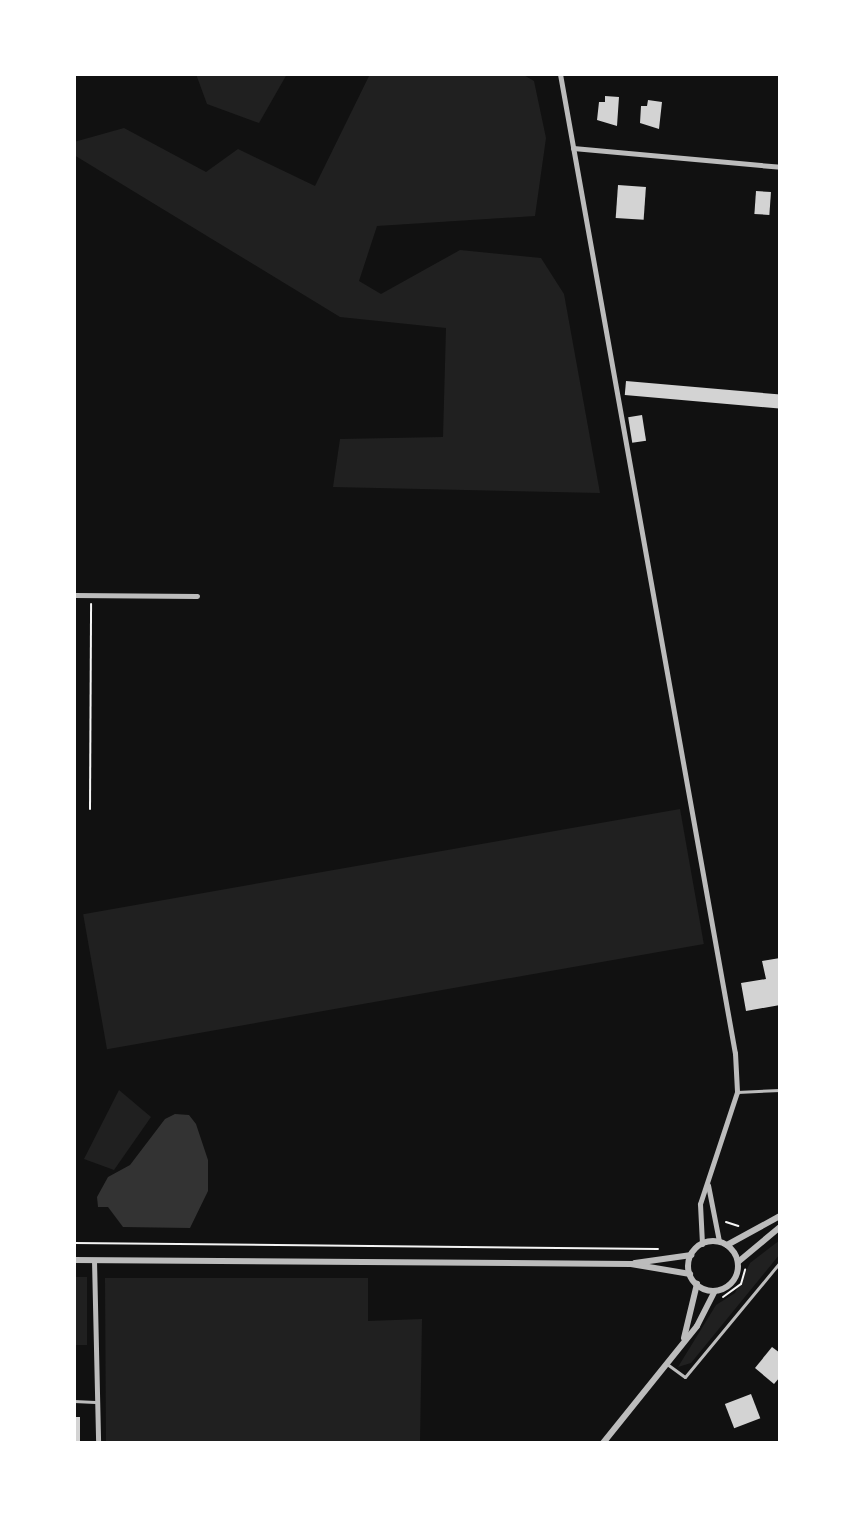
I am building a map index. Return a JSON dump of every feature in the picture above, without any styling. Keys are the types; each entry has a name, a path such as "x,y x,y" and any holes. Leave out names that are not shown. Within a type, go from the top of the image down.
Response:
{"street":[{"path":"560,74 735,1053 737,1092 700,1204 702,1244"},
{"path":"573,148 780,167"},
{"path":"74,595 197,596"},
{"path":"707,1180 719,1241"},
{"path":"727,1245 746,1238 780,1216"},
{"path":"603,1443 667,1364 715,1291 732,1282 738,1262 780,1227"},
{"path":"74,1260 631,1264 691,1255 702,1244 719,1241 727,1245 738,1262"},
{"path":"691,1255 690,1274 697,1284 715,1291"},
{"path":"94,1260 98,1443"},
{"path":"631,1264 690,1274"},
{"path":"683,1341 697,1284"}],"lane":[{"path":"737,1092 780,1090"},
{"path":"667,1364 685,1377 780,1262"},
{"path":"74,1401 99,1402"}],"path":[{"path":"90,809 91,595"},
{"path":"714,1223 735,1224 746,1238"},
{"path":"74,1243 658,1249 672,1250 671,1260"},
{"path":"718,1300 741,1284 748,1263"}],"shaded area":[{"path":"196,74 287,74 259,123 207,104"},
{"path":"370,74 522,74 534,81 546,138 535,216 377,226 359,281 381,294 460,250 541,258 564,294 600,493 333,487 340,439 443,437 446,328 340,317 74,155 74,142 124,128 206,172 238,149 315,186"},
{"path":"680,809 704,944 107,1049 83,914"},
{"path":"119,1090 151,1117 114,1170 84,1159"},
{"path":"175,1114 189,1115 196,1124 208,1160 208,1191 190,1228 123,1227 108,1207 98,1207 97,1197 108,1177 130,1165 165,1119"},
{"path":"780,1240 780,1254 691,1363 678,1367 716,1305 735,1293 750,1263"},
{"path":"74,1277 87,1277 87,1345 74,1345"},
{"path":"105,1278 368,1278 368,1321 422,1319 420,1443 106,1443"}],"building":[{"path":"605,96 619,97 617,126 597,120 599,102 605,102"},
{"path":"648,100 662,102 659,129 640,123 641,106 647,106"},
{"path":"618,185 646,187 644,220 616,218"},
{"path":"756,191 771,192 769,215 754,214"},
{"path":"626,381 780,394 779,408 625,395"},
{"path":"642,415 646,441 632,443 628,417"},
{"path":"780,958 780,1005 746,1011 741,983 766,979 762,961"},
{"path":"772,1347 780,1353 780,1377 774,1384 755,1368"},
{"path":"751,1394 760,1418 734,1428 725,1404"},
{"path":"74,1417 80,1417 80,1443 74,1443"}]}
